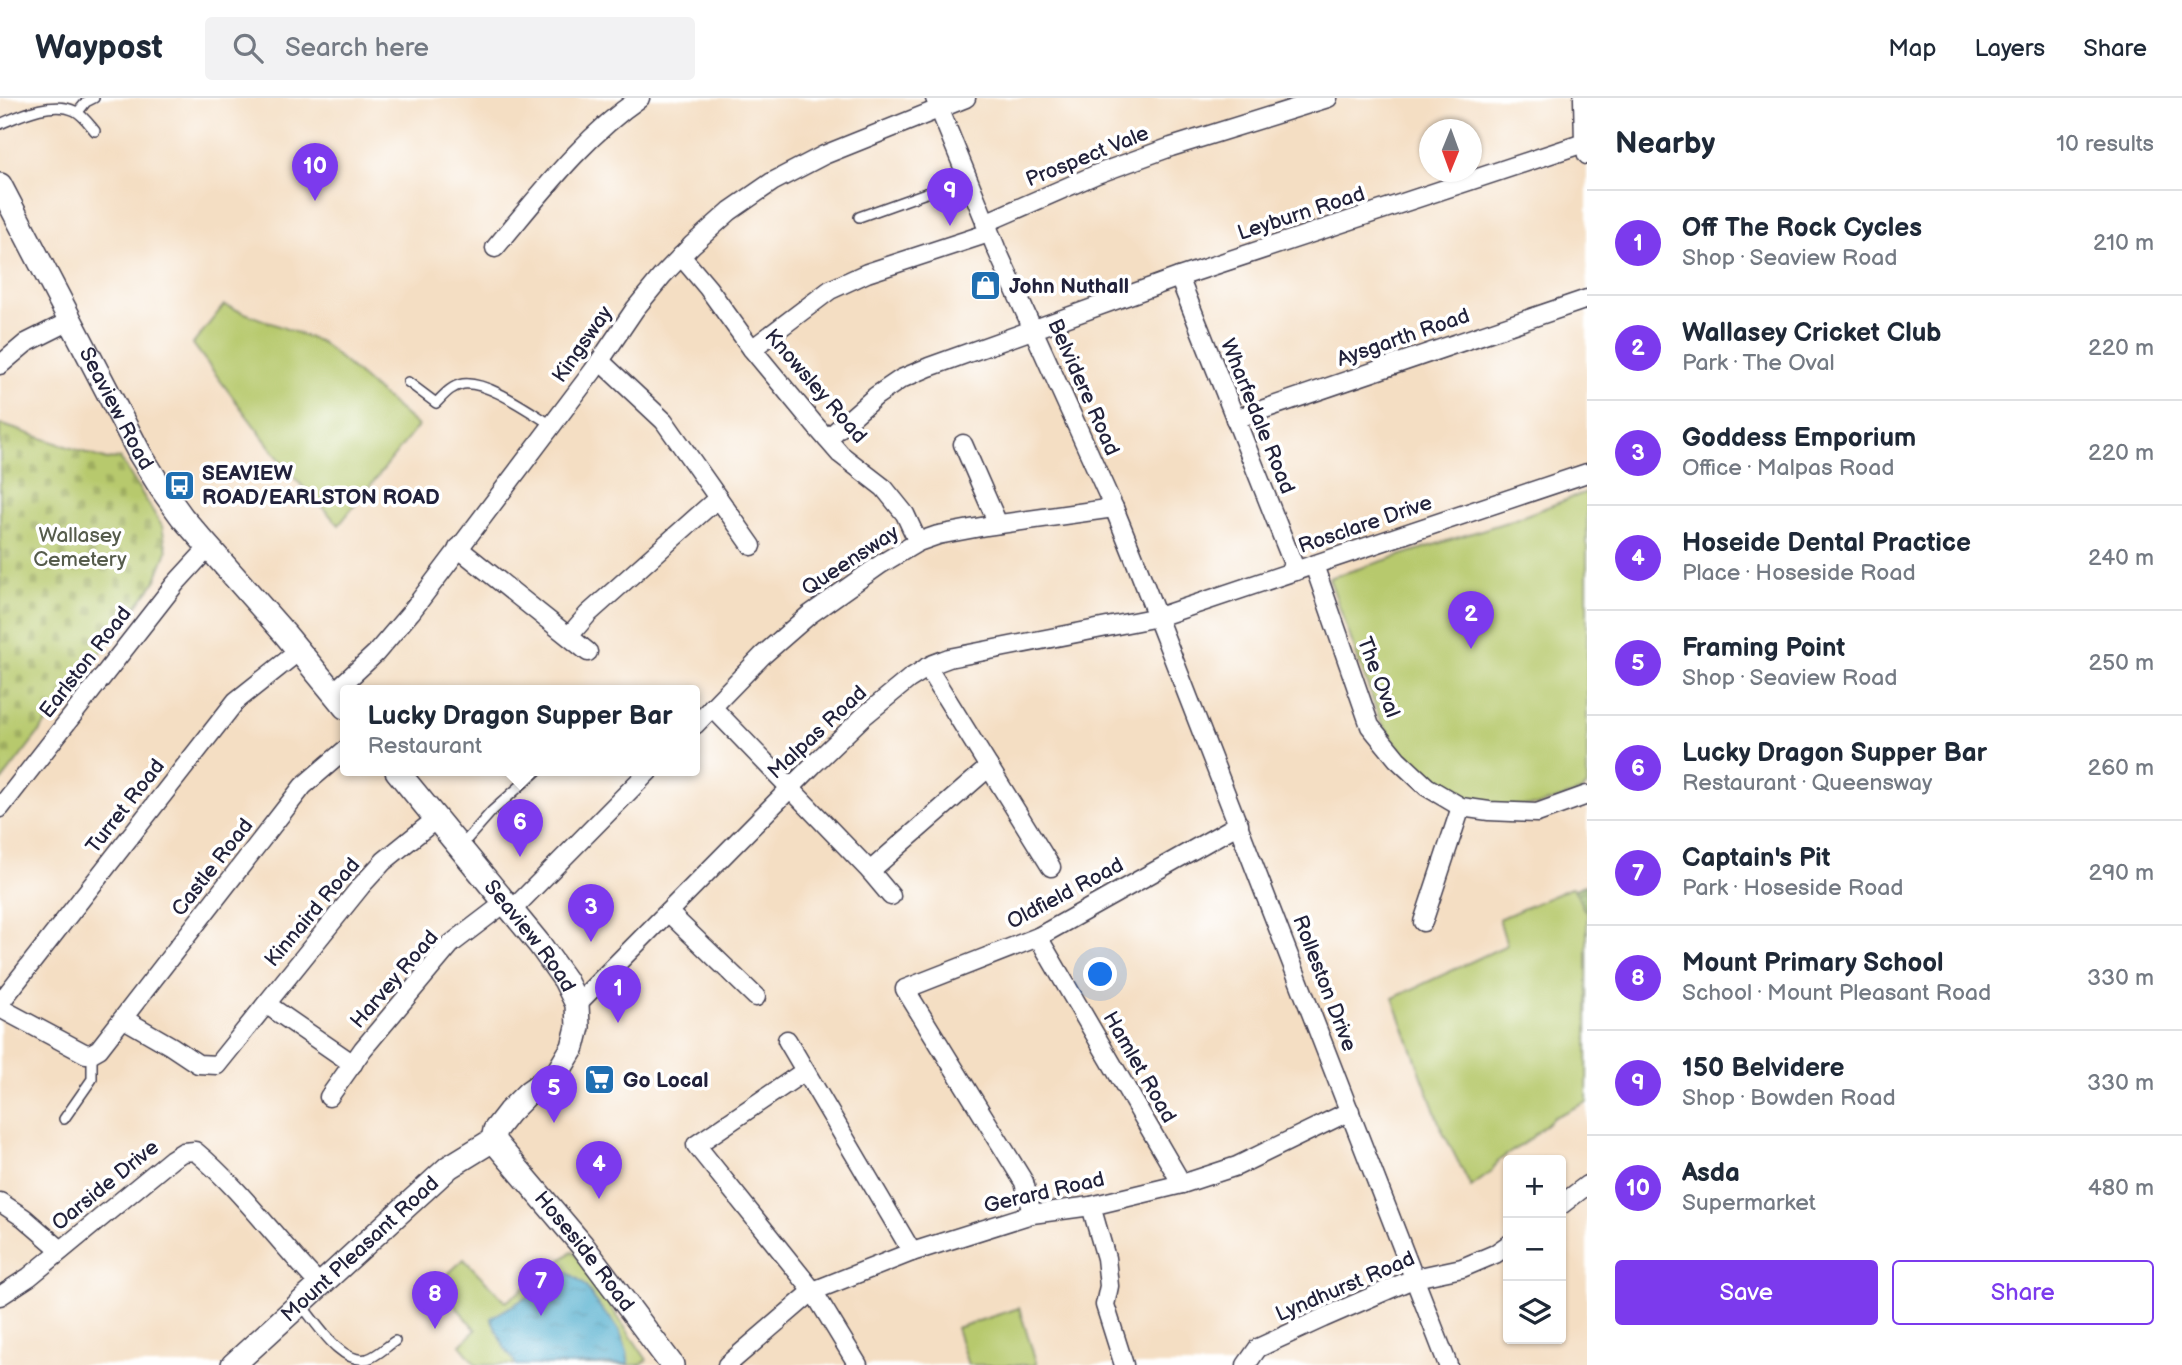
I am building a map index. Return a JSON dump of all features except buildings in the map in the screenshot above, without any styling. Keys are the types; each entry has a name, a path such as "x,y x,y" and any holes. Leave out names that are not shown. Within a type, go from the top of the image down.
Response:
{"street":[{"name":"Kingsway","path":"351,685 411,612 600,361 635,309 681,256 730,211 772,182 824,155 937,104 966,98"},
{"name":"Prospect Vale","path":"752,349 830,290 867,273 987,228 1097,174 1328,98"},
{"path":"1583,98 1585,149"},
{"path":"495,248 572,158 631,101"},
{"name":"Belvidere Road","path":"937,104 987,228 1114,508 1158,617"},
{"name":"Leyburn Road","path":"827,439 876,396 901,379 1179,277 1585,149"},
{"name":"Seaview Road","path":"0,185 140,453 161,488 182,517 339,700"},
{"name":"Knowsley Road","path":"681,256 752,349 827,439 841,454 884,488 905,514 918,542"},
{"name":"Wharfedale Road","path":"1179,277 1296,571"},
{"name":"Aysgarth Road","path":"1235,419 1587,299"},
{"path":"0,365 26,343 70,321"},
{"path":"600,361 664,421 752,546"},
{"path":"963,444 998,524"},
{"name":"Rosclare Drive","path":"1158,617 1587,473"},
{"path":"569,636 589,614 718,498"},
{"name":"Queensway","path":"700,720 762,656 808,615 881,564 918,542 939,534 1114,508"},
{"name":"Earlston Road","path":"0,808 174,584 209,547"},
{"path":"458,548 588,652"},
{"name":"The Oval","path":"1314,565 1370,726 1396,759 1427,787 1461,807 1489,811 1538,813 1587,794"},
{"name":"Malpas Road","path":"577,1004 790,788 864,716 909,679 949,658 1158,617"},
{"name":"Rolleston Drive","path":"1158,617 1448,1365"},
{"name":"Turret Road","path":"0,1006 236,701 299,651"},
{"path":"928,667 1051,867"},
{"path":"712,707 891,896"},
{"name":"Castle Road","path":"92,1053 99,1049 124,1019 303,786 340,754"},
{"path":"870,871 989,767"},
{"name":"Seaview Road","path":"401,776 509,906 565,980 577,1004 578,1027 573,1047 558,1072 529,1092 509,1112 495,1130 493,1140"},
{"path":"509,906 644,776"},
{"path":"1423,922 1461,807"},
{"name":"Kinnaird Road","path":"124,1019 198,1064 217,1065 384,860 436,819"},
{"name":"Oldfield Road","path":"1032,1214 1024,1182 905,989 1038,937 1239,824"},
{"name":"Harvey Road","path":"328,1097 451,944 509,906"},
{"path":"668,912 756,997"},
{"name":"Hamlet Road","path":"1038,937 1182,1184"},
{"path":"266,1004 353,1064"},
{"path":"0,1006 76,1049 86,1054 92,1053"},
{"path":"787,1040 912,1252"},
{"path":"805,1071 696,1145 813,1291 858,1365"},
{"name":"Gerard Road","path":"727,1365 813,1291 912,1252 1032,1214 1091,1206 1182,1184 1237,1166 1350,1111"},
{"name":"Mount Pleasant Road","path":"233,1365 449,1167 493,1140"},
{"name":"Hoseside Road","path":"493,1140 582,1245 672,1365"},
{"name":"Oarside Drive","path":"0,1296 29,1277 172,1159 183,1152 195,1151 238,1193 320,1285"},
{"path":"1566,1200 1587,1185"},
{"path":"0,1202 24,1218 61,1250"},
{"path":"1091,1206 1106,1258 1108,1286 1105,1305 1124,1365"},
{"name":"Lyndhurst Road","path":"1246,1365 1258,1348 1415,1278 1462,1268 1503,1249"}],"lane":[{"path":"78,112 86,102 94,98"},
{"path":"0,124 55,103 78,112 95,131"},
{"path":"859,216 968,177"},
{"path":"408,382 436,403 449,390 460,384 476,384 552,425"},
{"path":"460,847 492,811 531,776"},
{"path":"64,1119 92,1079 92,1053"},
{"path":"300,1303 348,1358 368,1359 395,1341"}],"green space":[{"path":"224,305 321,342 418,426 339,525 289,472 193,344"},
{"name":"Wallasey Cemetery","path":"0,424 107,460 120,458 162,526 167,551 155,582 0,783"},
{"path":"1587,492 1587,786 1580,792 1539,805 1505,806 1471,801 1445,790 1404,755 1380,720 1329,578 1510,521"},
{"path":"1587,884 1587,912 1554,898"},
{"path":"1573,887 1584,910 1587,909 1587,1102 1554,1117 1530,1139 1503,1155 1490,1173 1471,1187 1441,1128 1393,998 1507,945 1499,919"},
{"path":"573,1251 647,1360 640,1365 476,1365 460,1345 476,1330 437,1284 464,1259 506,1302"},
{"path":"1019,1308 1037,1365 968,1365 956,1328"}],"water":[{"path":"560,1270 582,1282 613,1321 624,1342 629,1364 517,1365 504,1347 491,1318 548,1285"}],"place":[{"name":"Asda","path":"315,201"},
{"name":"150 Belvidere","path":"950,226"},
{"name":"John Nuthall","path":"986,286"},
{"name":"SEAVIEW ROAD/EARLSTON ROAD","path":"179,485"},
{"name":"Wallasey Cricket Club","path":"1471,649"},
{"name":"Lucky Dragon Supper Bar","path":"520,857"},
{"name":"Goddess Emporium","path":"591,942"},
{"name":"Off The Rock Cycles","path":"618,1023"},
{"name":"Go Local","path":"600,1080"},
{"name":"Framing Point","path":"554,1123"},
{"name":"Hoseide Dental Practice","path":"599,1199"},
{"name":"Captain's Pit","path":"541,1316"},
{"name":"Mount Primary School","path":"435,1329"}]}
